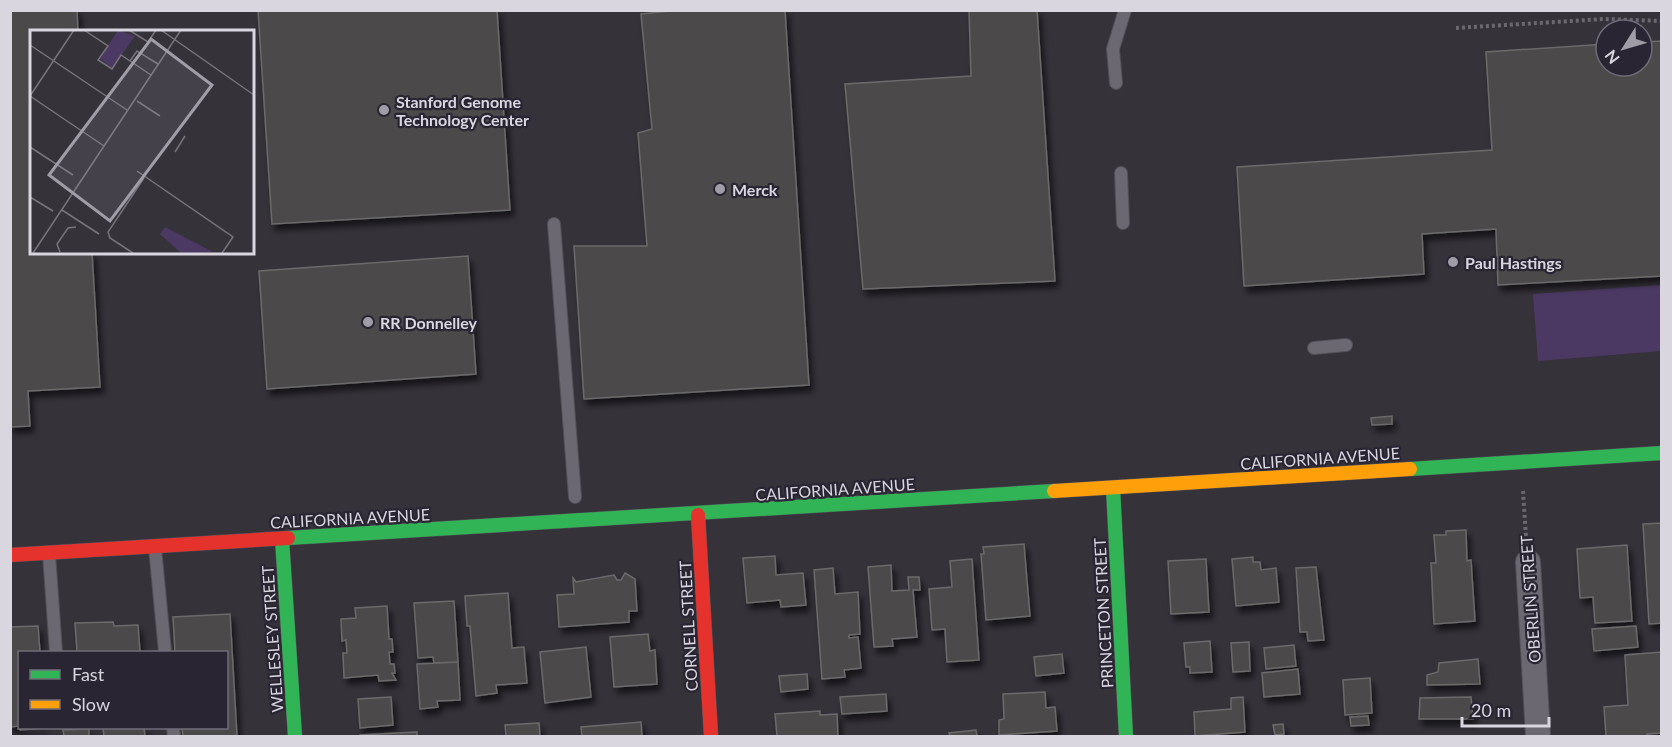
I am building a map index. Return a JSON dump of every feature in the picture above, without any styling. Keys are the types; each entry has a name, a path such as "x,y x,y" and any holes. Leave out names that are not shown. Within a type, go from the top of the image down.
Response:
{"street":[{"name":"CALIFORNIA AVENUE","path":"10,555 698,515 1662,453"},
{"name":"PRINCETON STREET","path":"1113,488 1126,736"},
{"name":"CORNELL STREET","path":"698,515 711,736"},
{"name":"WELLESLEY STREET","path":"282,539 295,736"},
{"name":"OBERLIN STREET","path":"1528,562 1539,736"}],"lane":[{"path":"1116,83 1113,49 1125,10"},
{"path":"1120,173 1123,223"},
{"path":"554,224 575,497"},
{"path":"1314,348 1346,345"},
{"path":"155,546 165,651"},
{"path":"49,553 56,651"}],"path":[{"path":"1456,28 1604,19 1662,21"},
{"name":"OBERLIN STREET","path":"1522,462 1528,562"}],"shaded area":[{"path":"1661,285 1661,351 1538,361 1533,294"}],"building":[{"path":"10,10 77,10 78,30 30,30 30,254 92,254 100,387 28,391 30,426 10,427"},
{"name":"Stanford Genome Technology Center","path":"258,10 497,10 510,210 272,224"},
{"name":"Merck","path":"680,10 785,10 809,385 584,399 574,246 647,246 638,133 652,129 641,14"},
{"path":"969,10 1037,10 1055,281 863,289 845,84 971,76"},
{"path":"1654,41 1662,41 1662,276 1498,285 1496,229 1422,234 1424,274 1244,286 1237,167 1492,150 1486,52 1594,45 1594,78 1654,78"},
{"name":"RR Donnelley","path":"468,256 476,374 267,389 259,271"},
{"path":"1392,416 1392,424 1372,425 1371,418"},
{"path":"1662,523 1662,623 1649,624 1643,524"},
{"path":"1466,530 1467,561 1471,560 1475,621 1434,624 1431,563 1436,563 1434,535 1446,535 1446,531"},
{"path":"1024,544 1030,616 986,620 981,554 984,554 983,547"},
{"path":"1627,545 1632,621 1595,623 1593,597 1580,598 1577,549"},
{"path":"775,556 776,575 803,573 806,605 781,607 780,600 747,603 743,558"},
{"path":"1253,557 1253,562 1260,562 1261,570 1276,568 1279,602 1236,606 1232,559"},
{"path":"972,559 979,660 947,662 945,629 932,630 929,589 952,587 950,561"},
{"path":"1206,559 1209,612 1171,614 1168,561"},
{"path":"891,565 892,591 909,590 908,577 919,577 920,590 913,590 917,637 892,639 893,646 874,647 868,567"},
{"path":"1316,567 1324,640 1308,641 1307,632 1300,632 1296,568"},
{"path":"833,568 835,594 858,592 860,634 849,635 849,638 858,637 861,668 844,670 845,677 822,679 814,570"},
{"path":"625,573 635,579 637,611 629,611 629,622 559,627 557,595 574,594 573,578 576,582 614,575 617,580 621,580"},
{"path":"508,593 512,648 524,647 527,683 496,685 497,693 476,696 465,596"},
{"path":"454,601 458,662 434,663 433,657 418,658 414,603"},
{"path":"387,606 389,639 392,639 393,652 389,652 390,664 394,664 395,673 392,673 396,680 379,681 378,675 344,678 343,653 347,653 346,640 342,641 341,619 356,618 355,608"},
{"path":"230,614 237,736 183,736 182,729 228,729 228,651 175,651 173,617"},
{"path":"113,622 114,626 138,625 140,651 77,651 75,623"},
{"path":"38,626 40,651 18,651 18,726 10,727 10,627"},
{"path":"1636,626 1638,647 1594,651 1592,629"},
{"path":"648,634 650,651 655,650 657,684 614,687 610,637"},
{"path":"1210,641 1212,672 1190,673 1190,667 1186,667 1184,643"},
{"path":"1249,642 1250,671 1233,672 1231,643"},
{"path":"1294,645 1296,666 1266,669 1264,648"},
{"path":"586,647 591,697 545,703 540,652"},
{"path":"1662,652 1662,733 1647,734 1647,736 1606,736 1604,707 1628,705 1625,655"},
{"path":"1062,654 1064,673 1036,676 1034,657"},
{"path":"1478,659 1480,684 1427,685 1427,675 1438,672 1439,663"},
{"path":"458,662 460,700 437,701 438,707 420,709 417,664"},
{"path":"1298,669 1300,694 1264,697 1262,673"},
{"path":"807,674 808,689 781,692 779,676"},
{"path":"1370,678 1372,713 1345,715 1343,680"},
{"path":"1045,692 1046,708 1055,707 1057,731 999,735 999,720 1004,719 1003,694"},
{"path":"886,694 887,711 842,714 840,697"},
{"path":"391,697 393,725 360,728 358,699"},
{"path":"1243,697 1245,732 1195,736 1194,712 1231,709 1231,698"},
{"path":"1471,697 1473,719 1419,719 1420,698"},
{"path":"820,711 820,715 837,714 838,736 777,736 775,714"},
{"path":"1368,716 1369,725 1351,726 1350,717"},
{"path":"641,722 642,736 582,736 581,727"},
{"path":"539,723 540,736 506,736 505,725"},
{"path":"1283,724 1284,734 1275,735 1273,725"},
{"path":"89,729 89,736 64,736 63,730"},
{"path":"103,729 144,729 145,736 104,736"},
{"path":"976,730 977,736 950,736 949,733"},
{"path":"417,732 417,736 360,736 360,735"}],"traffic: fast":[{"path":"1410,469 1662,453"},
{"path":"1113,488 1126,736"},
{"path":"288,538 1054,491"},
{"path":"282,539 295,736"}],"traffic: slow":[{"path":"1054,491 1410,469"}],"traffic: jam":[{"path":"698,515 711,736"},
{"path":"10,555 288,538"}],"place":[{"name":"Stanford Genome Technology Center","path":"384,110"},
{"name":"Merck","path":"720,189"},
{"name":"Paul Hastings","path":"1453,262"},
{"name":"RR Donnelley","path":"368,322"}]}
